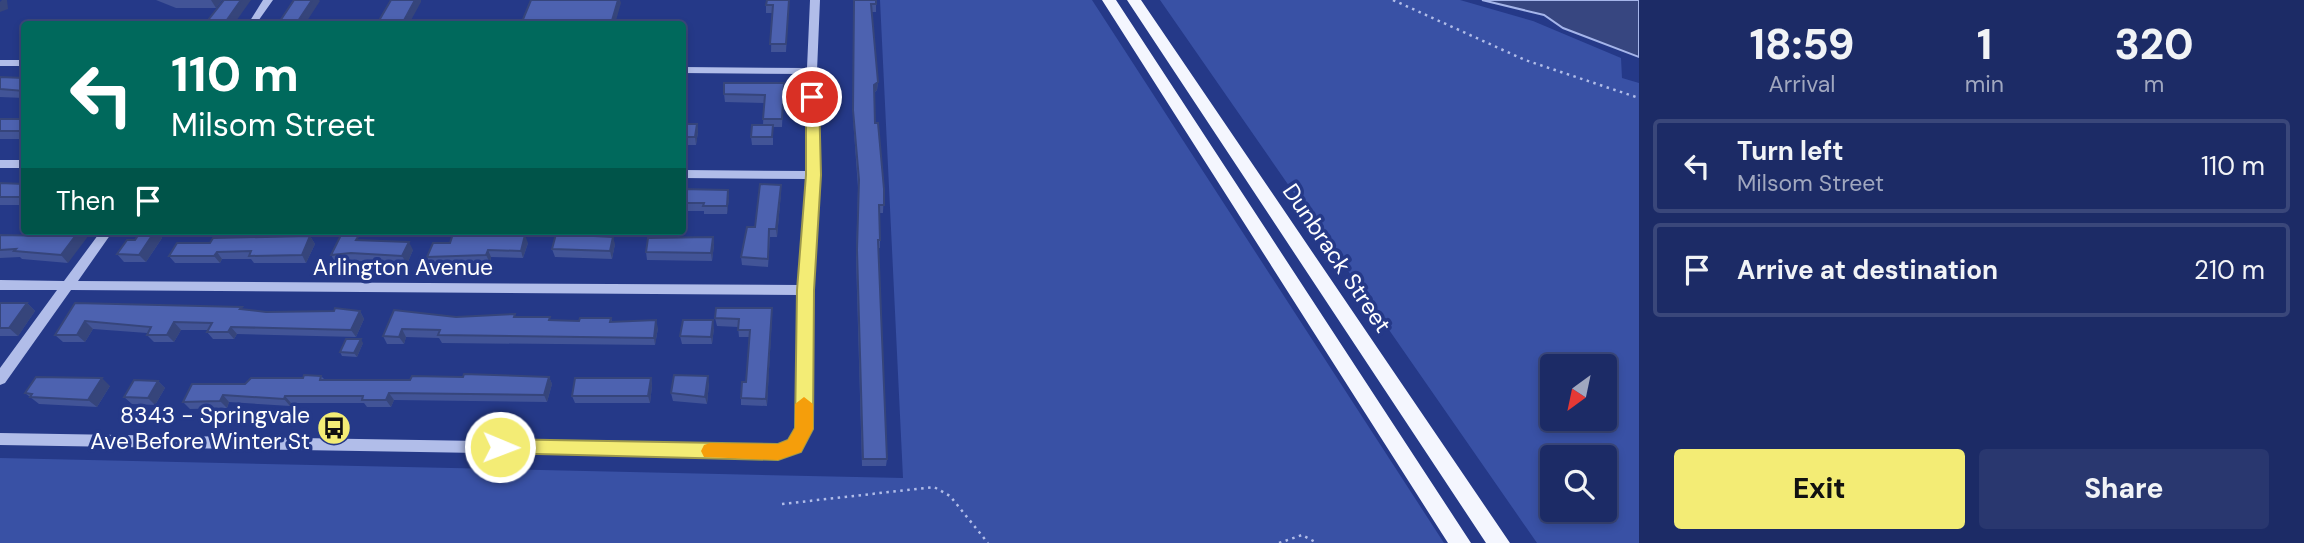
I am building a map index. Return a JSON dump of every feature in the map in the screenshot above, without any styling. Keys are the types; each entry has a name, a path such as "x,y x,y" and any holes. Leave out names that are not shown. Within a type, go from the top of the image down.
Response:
{"main road":[{"path":"1109,0 1460,543"},
{"name":"Dunbrack Street","path":"1134,0 1499,543"}],"street":[{"path":"254,21 268,0"},
{"path":"0,439 778,452 794,446 804,429 806,290 814,175 812,71 815,0"},
{"path":"0,63 21,63"},
{"path":"686,69 812,71"},
{"path":"0,164 21,164"},
{"path":"686,174 814,175"},
{"path":"0,379 70,286 104,235"},
{"name":"Arlington Avenue","path":"0,285 806,290"}],"path":[{"path":"1393,0 1525,60 1639,97"},
{"path":"782,504 934,487 950,496 988,543"},
{"path":"1279,543 1294,535 1301,535 1317,543"}],"shaded area":[{"path":"880,0 1092,0 1444,543 0,543 0,458 903,478"},
{"path":"1160,0 1460,0 1533,21 1621,58 1622,78 1639,83 1639,543 1537,543"},
{"path":"1482,0 1639,0 1639,57 1563,28 1544,15"}],"building":[{"path":"224,0 241,0 226,21 207,21"},
{"path":"294,0 312,0 298,21 280,21"},
{"path":"391,0 415,0 404,21 379,21"},
{"path":"531,0 618,0 612,21 522,21"},
{"path":"767,0 789,0 786,44 770,44 773,5 766,5"},
{"path":"854,0 876,0 876,4 871,4 878,82 874,85 875,123 878,123 884,189 884,205 879,205 878,240 887,459 863,459 857,250 859,180 853,110"},
{"path":"0,77 21,78 21,91 0,89"},
{"path":"724,83 784,83 782,119 763,119 765,95 724,94"},
{"path":"0,119 21,119 21,131 0,131"},
{"path":"686,124 697,124 695,137 686,137"},
{"path":"752,125 773,125 772,137 751,137"},
{"path":"0,183 21,184 21,197 0,197"},
{"path":"760,184 781,185 776,229 769,229 768,259 741,257 747,227 755,227"},
{"path":"686,189 728,190 727,206 703,206 704,203 686,203"},
{"path":"0,235 76,235 61,255 14,251 16,249 0,250"},
{"path":"138,235 152,235 139,255 117,254 127,240 135,240"},
{"path":"341,235 359,235 356,240 409,242 402,256 351,253 331,255"},
{"path":"453,235 525,235 521,251 488,250 486,255 427,257 433,243 450,243"},
{"path":"556,235 613,237 610,251 552,249"},
{"path":"310,236 302,255 249,256 251,251 217,252 214,256 169,256 177,243 210,243 213,238"},
{"path":"713,237 711,253 646,252 648,238"},
{"path":"0,303 27,303 9,328 0,328"},
{"path":"75,303 242,307 240,309 266,312 334,311 335,308 360,311 351,330 231,327 228,332 207,332 212,323 174,322 167,335 147,335 151,327 85,321 77,335 55,335"},
{"path":"716,308 772,308 766,399 741,398 742,382 746,382 750,330 738,330 739,319 715,318"},
{"path":"394,310 456,317 515,314 514,317 550,317 549,320 656,320 654,338 438,335 440,330 402,329 399,337 383,336"},
{"path":"683,320 713,320 711,337 680,336"},
{"path":"346,339 361,339 354,353 340,352"},
{"path":"464,374 549,377 544,395 389,393 386,400 362,400 363,396 285,396 284,399 223,395 220,401 183,402 192,384 245,384 251,378 303,378 304,375 321,376 320,380 410,380 412,376 463,377"},
{"path":"674,375 708,376 705,397 671,393"},
{"path":"36,377 102,378 88,400 30,397 32,394 25,393"},
{"path":"575,378 651,378 648,396 572,396"},
{"path":"134,380 158,381 148,398 124,397"}],"slow traffic":[{"path":"710,451 778,452 794,446 804,429 804,404"}],"place":[{"name":"8343 - Springvale Ave Before Winter St","path":"334,428"}],"route":[{"path":"500,447 778,452 794,446 804,429 806,290 814,175 812,97"}]}
